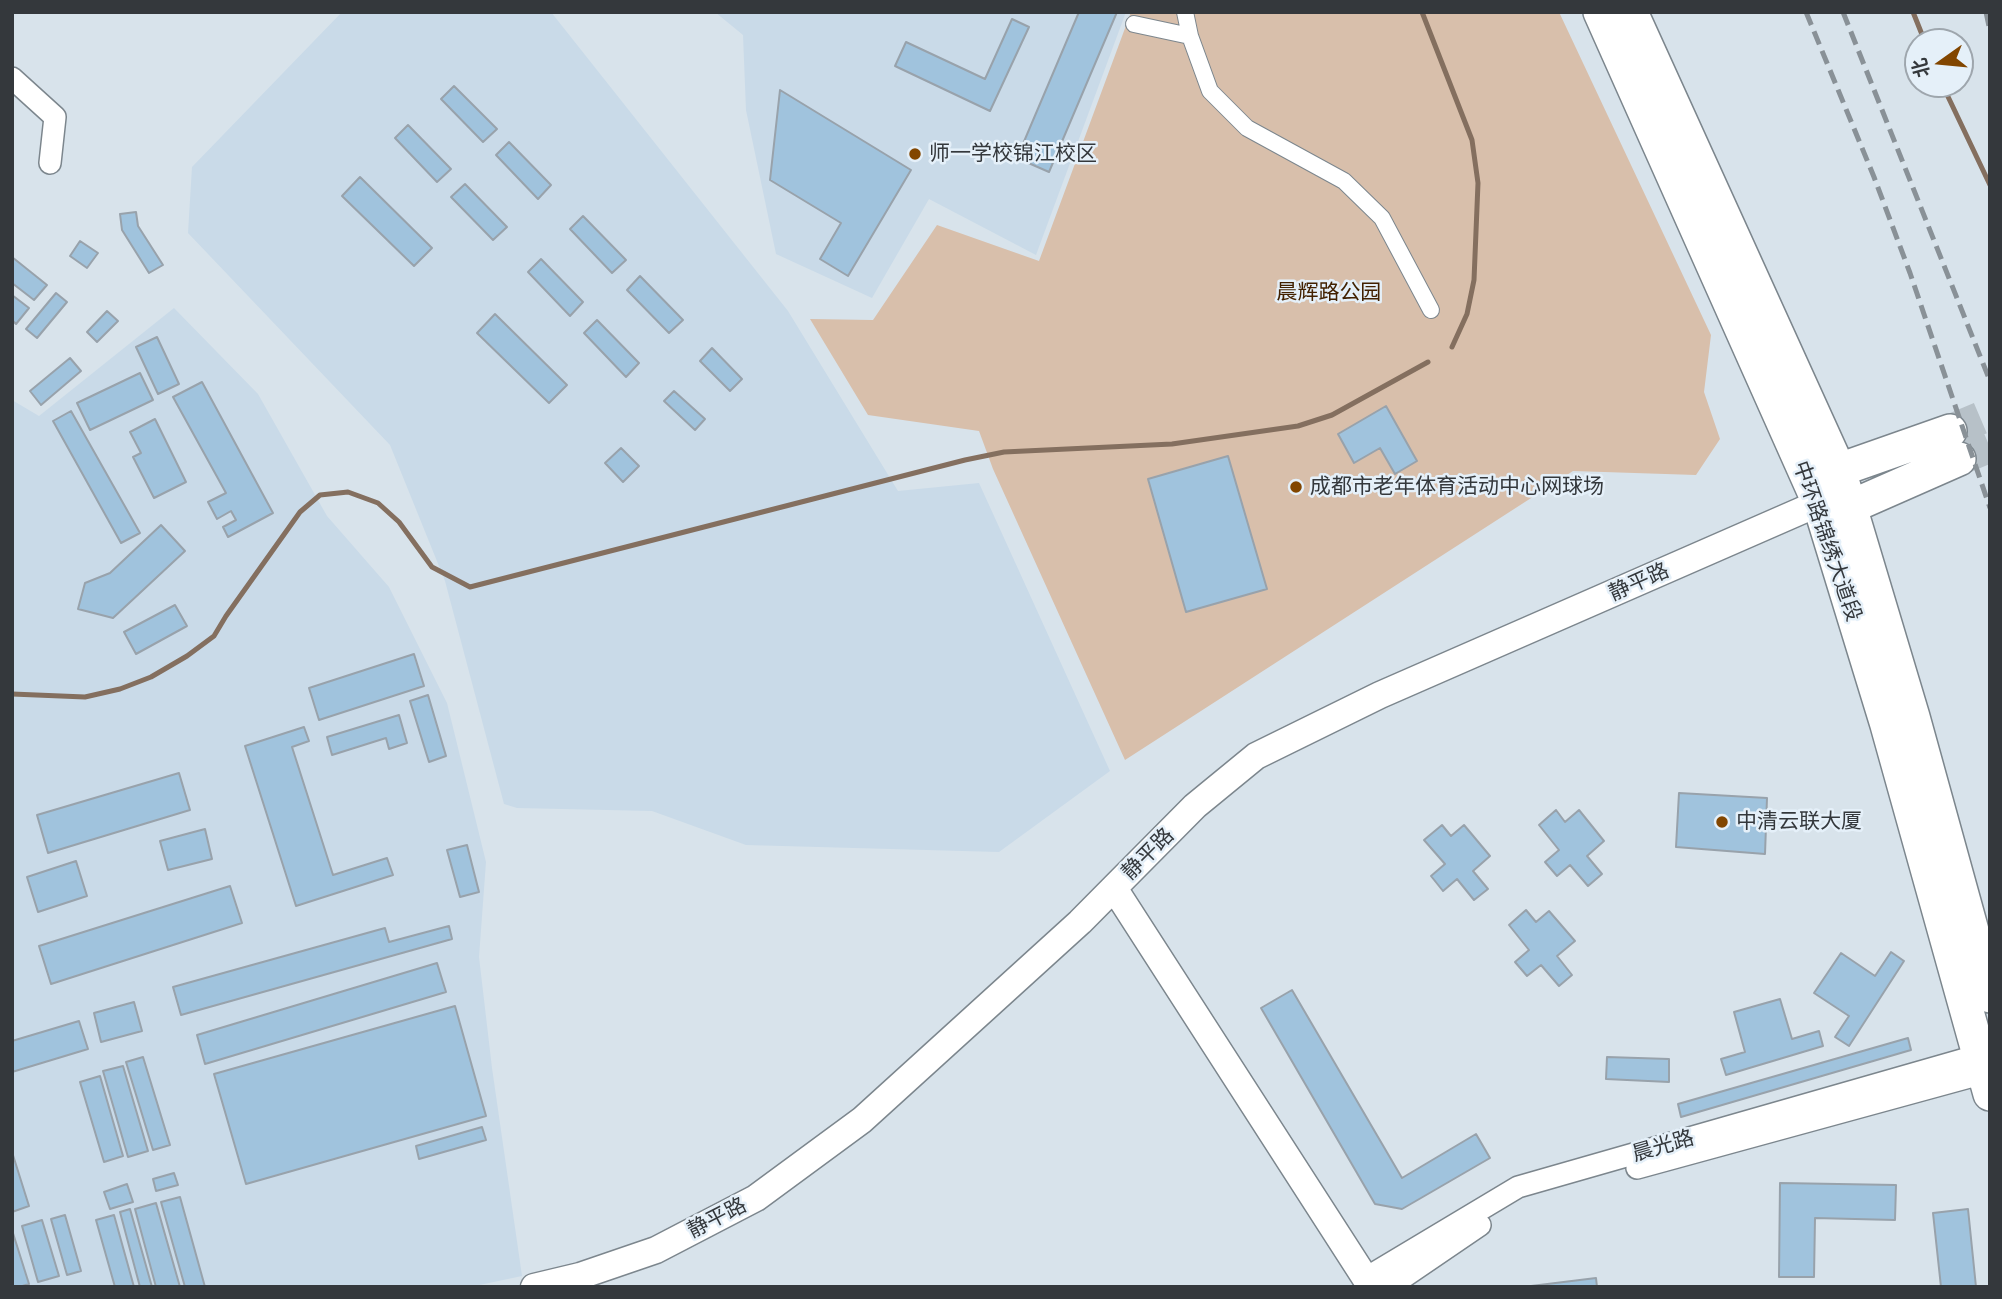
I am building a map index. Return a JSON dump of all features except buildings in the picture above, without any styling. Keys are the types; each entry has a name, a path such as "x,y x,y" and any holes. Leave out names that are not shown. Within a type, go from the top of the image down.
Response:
{"main road":[{"name":"中环路锦绣大道段","path":"1600,12 1834,505 1913,717 1990,996"},
{"name":"中环路锦绣大道段","path":"1631,12 1839,470"},
{"path":"1955,445 1834,505 1839,470 1955,445"},
{"name":"中环路锦绣大道段","path":"1834,505 1886,725 1984,1074"}],"street":[{"path":"1185,12 1190,36 1210,91 1247,128 1344,181 1382,218 1431,310"},
{"path":"1134,24 1190,36"},
{"path":"12,78 55,117 50,163"},
{"name":"静平路","path":"534,1287 580,1276 656,1250 756,1198 862,1120 1080,922 1195,806 1256,756 1380,695 1834,505"},
{"path":"1114,888 1375,1284"},
{"name":"晨光路","path":"1375,1284 1518,1187 1984,1074"}],"shaded area":[{"path":"342,12 551,12 788,311 898,491 979,483 1110,771 999,852 746,845 652,811 517,808 504,804 445,581 390,445 188,233 192,167"},
{"name":"师一学校锦江校区","path":"715,12 1126,12 1036,255 929,199 872,298 776,254 746,110 743,35"},
{"path":"174,308 258,394 327,516 389,587 447,703 486,862 479,957 522,1276 470,1287 12,1287 12,400 39,416"}],"green space":[{"name":"晨辉路公园","path":"1131,12 1559,12 1711,335 1704,392 1720,439 1696,475 1573,471 1125,760 993,469 979,431 868,415 810,319 873,320 937,225 1039,261"}],"waterway":[{"path":"1422,12 1472,140 1478,183 1474,280 1467,314 1452,347"},
{"path":"1913,12 1919,28"},
{"path":"1949,98 1990,185"},
{"path":"12,694 85,697 120,689 151,677 187,656 214,636 300,512 320,495 348,492 378,503 399,522 432,567 470,587 1004,452 1172,444 1298,426 1332,415 1428,362"}],"tunnel":[{"path":"1950,431 1990,414"},
{"path":"1959,459 1990,446"}],"railway":[{"path":"1806,12 1910,273 1990,508"},
{"path":"1843,12 1990,381"},
{"path":"1986,12 1990,31"}],"place":[{"name":"师一学校锦江校区","path":"915,154"},
{"name":"成都市老年体育活动中心网球场","path":"1296,487"},
{"name":"中清云联大厦","path":"1722,822"}]}
